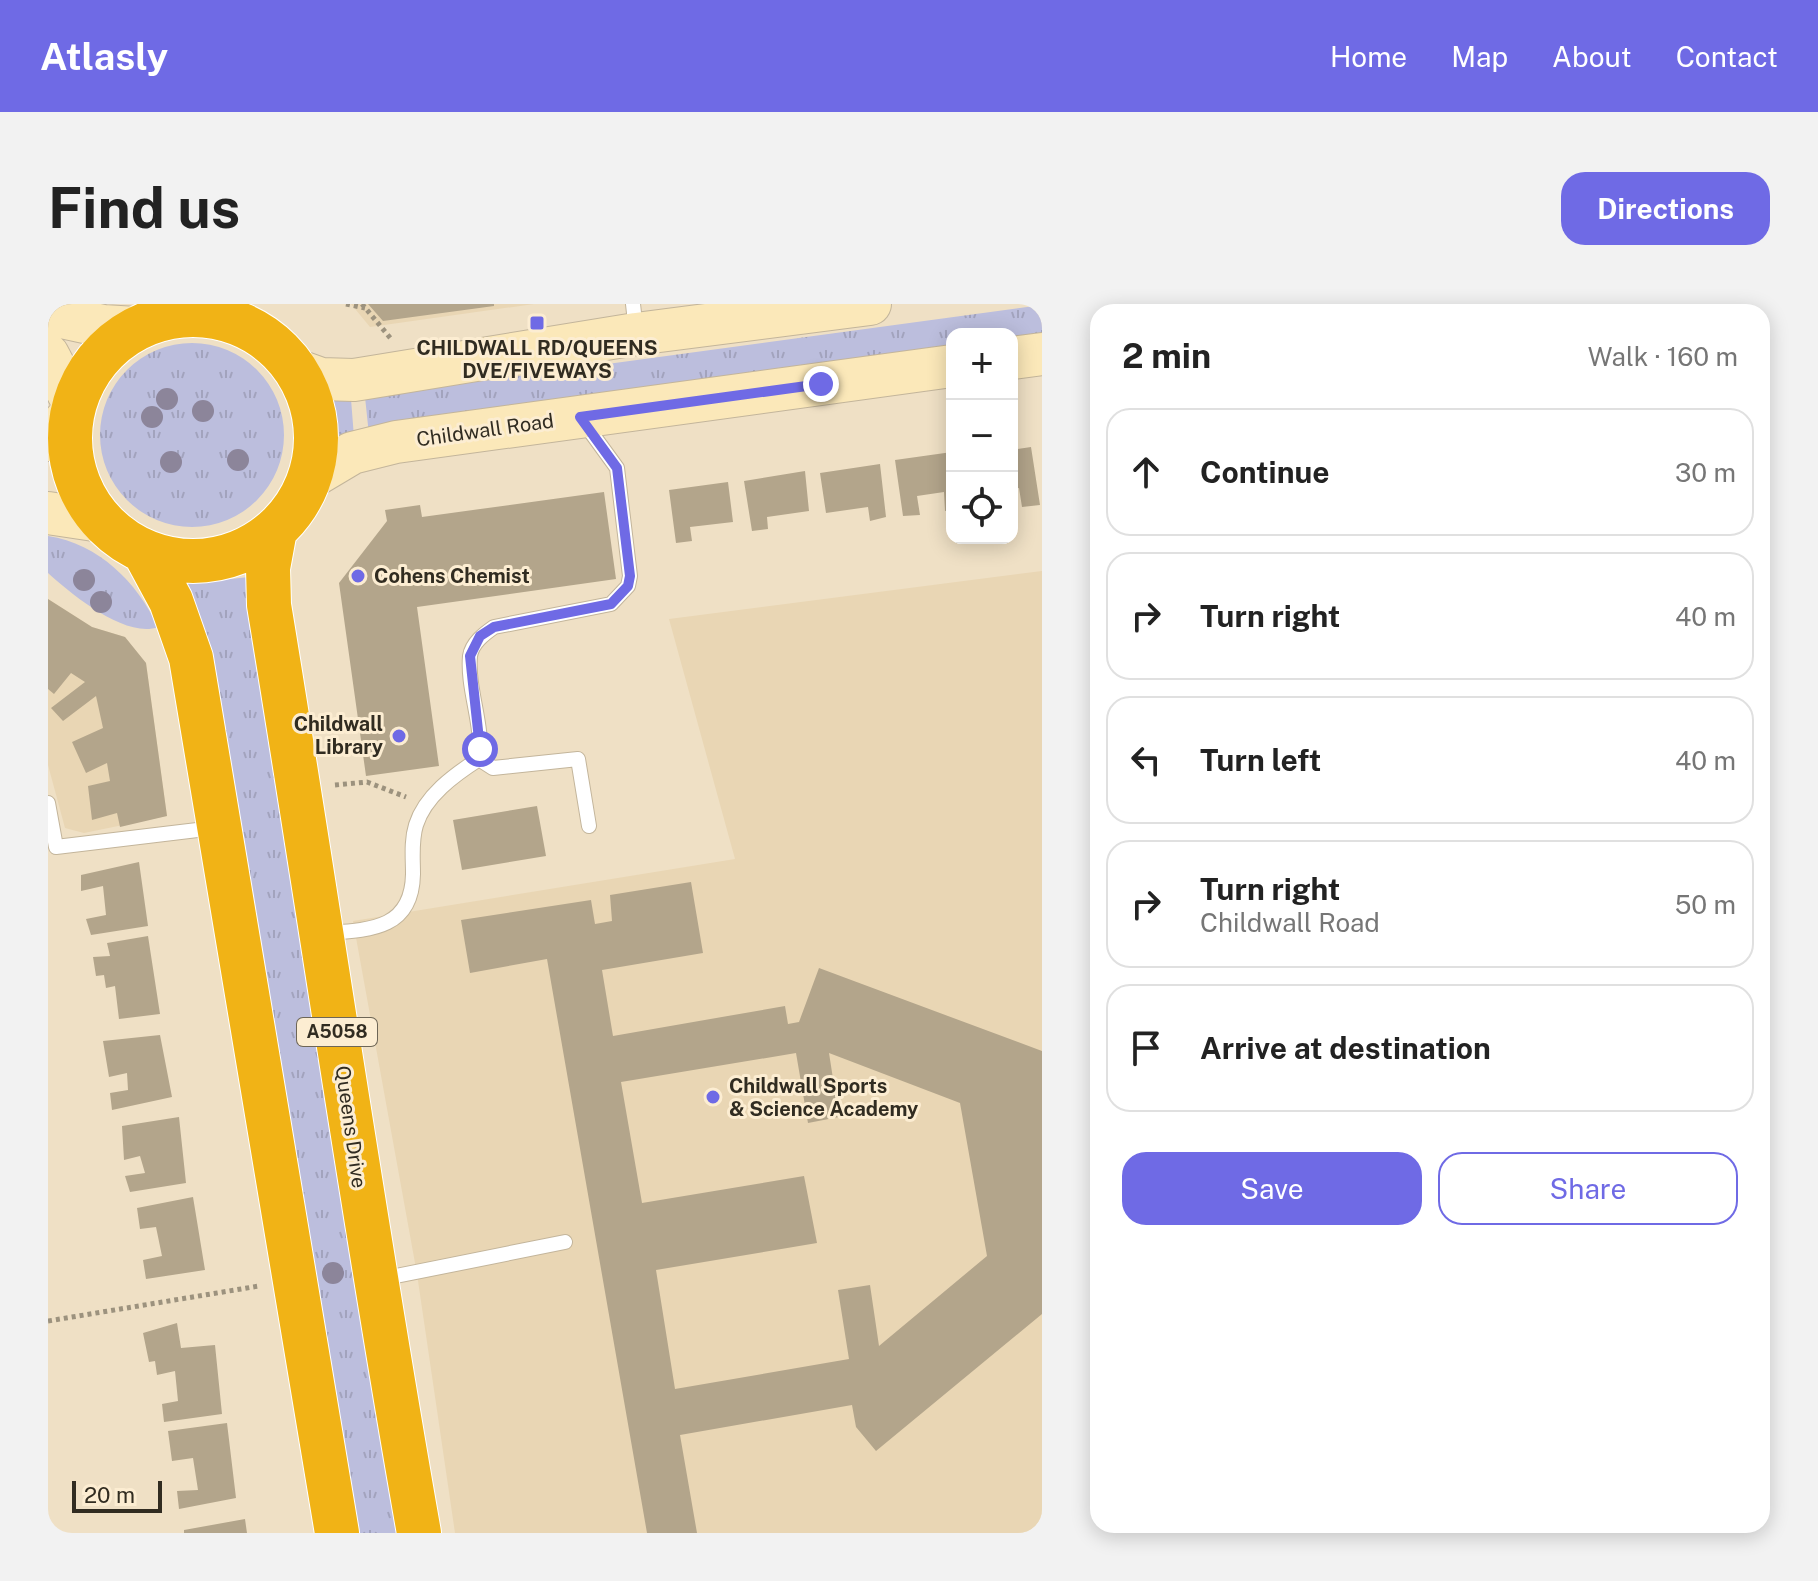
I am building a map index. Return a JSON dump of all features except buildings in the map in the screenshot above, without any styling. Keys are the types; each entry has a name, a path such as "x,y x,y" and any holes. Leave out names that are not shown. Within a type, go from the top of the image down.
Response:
{"highway":[{"path":"161,316 205,315 242,324 281,340"},
{"name":"A5058","path":"161,316 109,347 87,373 64,419 80,489 101,521 121,538 144,551 177,560 212,560 246,550 275,530 298,503 310,478 317,441 314,411 281,340"},
{"name":"Queens Drive","path":"275,530 268,568 269,605 324,933 374,1280 419,1533"},
{"name":"A5058","path":"144,551 171,601 191,658 337,1533"}],"main road":[{"path":"281,340 338,381 635,319 870,304"},
{"path":"48,314 161,316"},
{"path":"1018,357 1042,354"},
{"path":"48,355 64,419"},
{"name":"Childwall Road","path":"310,478 352,453 396,442 946,367"},
{"path":"48,513 101,521"}],"lane":[{"path":"479,759 480,737 470,656 480,636 494,627 611,604 628,586 630,576 617,468 580,417"},
{"path":"479,759 493,768 578,759 589,826"},
{"path":"324,933 360,930 397,919 407,906 413,887 412,840 420,813 445,784 479,759"},
{"path":"48,803 56,847 219,828"},
{"path":"374,1280 565,1242"}],"path":[{"path":"346,304 363,306 392,340"},
{"path":"325,787 367,782 411,798"},
{"path":"48,1321 295,1280"}],"shaded area":[{"path":"351,304 534,304 370,327"},
{"name":"Childwall Sports & Science Academy","path":"1042,571 1042,1533 455,1533 417,1274 353,921 735,859 669,619"},
{"path":"48,599 92,627 125,637 146,663 167,816 84,833 65,828 48,765"}],"green space":[{"path":"1042,305 1042,343 1018,346 1018,328 946,328 946,357 369,435 365,397"},
{"path":"192,343 227,350 257,370 277,400 284,435 277,470 257,500 227,520 192,527 157,520 127,500 107,470 100,435 107,400 127,370 157,350"},
{"path":"351,399 354,437 332,445 324,402"},
{"path":"48,536 67,540 100,556 139,595 158,627 145,629 115,621 58,582 48,573"},
{"path":"258,576 296,854 311,1011 400,1533 346,1533 175,585"}],"place":[{"name":"CHILDWALL RD/QUEENS DVE/FIVEWAYS","path":"537,323"},
{"name":"Cohens Chemist","path":"358,576"},
{"name":"Childwall Library","path":"399,736"},
{"name":"Childwall Sports & Science Academy","path":"713,1097"}],"route":[{"path":"480,749 470,656 480,636 494,627 611,604 628,586 630,576 617,468 580,417 821,384"}]}
